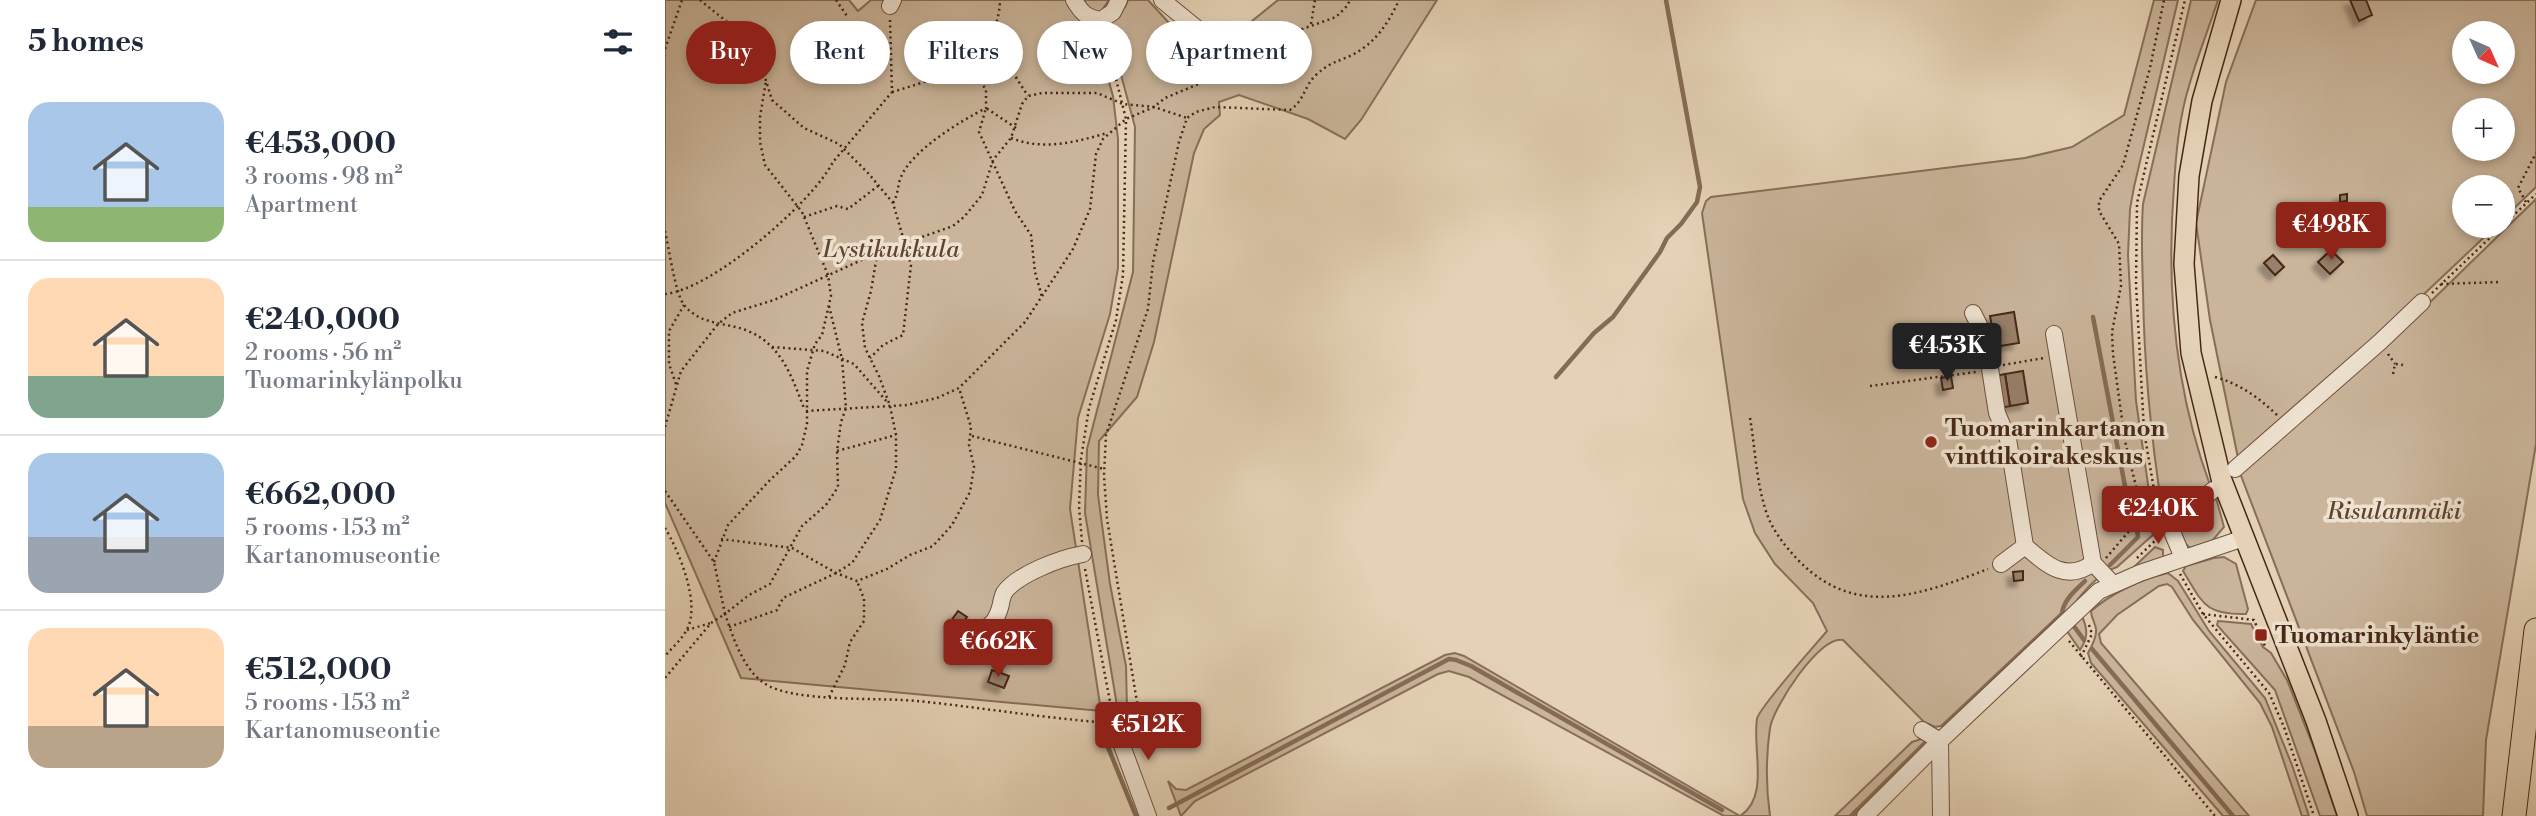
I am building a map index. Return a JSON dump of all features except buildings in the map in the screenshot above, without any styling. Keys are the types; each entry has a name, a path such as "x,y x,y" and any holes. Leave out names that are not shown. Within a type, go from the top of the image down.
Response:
{"highway":[{"path":"2514,816 2536,630"}],"main road":[{"path":"2231,0 2194,140 2184,264 2189,343 2221,478 2316,721 2348,816"}],"street":[{"path":"1074,0 1081,12 1090,18 1101,20 1113,12 1119,0"},
{"path":"1162,0 1187,21"},
{"path":"2235,469 2381,342 2422,302"},
{"path":"1973,313 1985,337 1997,413 2008,439 2025,547 2048,564 2066,572 2083,571 2095,565"},
{"path":"2055,334 2095,565 2113,584"},
{"path":"2178,560 2173,525 2213,489"},
{"path":"1865,816 2099,591 2244,538"},
{"path":"2001,564 2025,547"},
{"path":"979,633 995,623 1003,594 1013,585 1032,572 1062,558 1083,554"},
{"path":"1113,720 1148,816"},
{"path":"1922,730 1940,741"},
{"path":"1940,741 1941,816"}],"path":[{"path":"665,49 683,0"},
{"path":"699,0 726,21"},
{"path":"836,0 847,16"},
{"path":"997,21 1000,0"},
{"path":"1312,21 1315,0"},
{"path":"1312,25 1336,17 1350,0"},
{"path":"1140,753 1137,702 1107,519 1104,469 1106,435 1149,309 1153,262 1179,142 1187,118 1196,112 1215,107 1290,110 1299,104 1312,78 1328,63 1357,52 1390,22 1399,0"},
{"path":"2095,565 2136,523 2140,514 2140,503 2125,441 2113,354 2112,332 2121,286 2119,244 2099,211 2099,201 2123,165 2150,68 2164,0"},
{"path":"2159,522 2144,431 2136,284 2136,223 2137,203 2185,0"},
{"path":"891,3 892,92"},
{"path":"665,491 714,562 729,627 750,671 764,683 783,691 829,697 891,699 1062,719 1103,722 1113,720 1083,554 1079,507 1081,464 1089,408 1116,320 1123,275 1126,118 1101,20"},
{"path":"714,562 728,525 796,456 805,435 807,371 813,350 822,335 831,296 828,275 804,217 765,165 760,142 760,117 766,84"},
{"path":"767,84 772,100 804,128 845,149 893,203 911,265 903,335 883,345 870,358"},
{"path":"665,294 678,293 732,262 798,207 892,92 917,84"},
{"path":"982,84 986,89 986,108 979,132 1015,211 1031,235 1035,272 1042,297"},
{"path":"1020,84 1028,96"},
{"path":"806,411 890,406 937,398 959,388 1025,323 1073,249 1090,209 1096,154 1103,139 1126,118 1199,84"},
{"path":"665,427 681,371 717,324 732,313 774,300 877,253 953,226 964,217 982,195 993,160 1011,138 1022,104 1028,96 1042,93 1097,93 1123,104 1154,107 1187,118"},
{"path":"986,108 1016,128"},
{"path":"893,203 899,193 901,177 914,158 955,125 986,108"},
{"path":"1011,138 1047,146 1111,132"},
{"path":"2527,203 2518,188 2536,153"},
{"path":"804,217 837,206 848,209 879,186"},
{"path":"2422,302 2536,194"},
{"path":"665,231 678,293 684,305 707,321 748,331 772,346 788,369 806,411"},
{"path":"729,627 777,611 783,598 837,573 852,563 880,520 896,469 896,435 890,406 865,348 862,323 877,253"},
{"path":"2441,284 2500,282"},
{"path":"677,387 669,364 669,331 684,305"},
{"path":"665,678 712,623 748,595 770,584 802,526 826,505 838,487 837,450 846,408 842,359 829,306"},
{"path":"772,346 824,351 854,363 890,406"},
{"path":"1870,387 1980,372 1990,367 2058,355"},
{"path":"2393,374 2395,364 2403,365"},
{"path":"2212,368 2214,377 2234,383 2254,394 2287,424"},
{"path":"721,539 792,548 857,581 933,546 952,524 970,492 974,467 969,445 971,427 959,388"},
{"path":"1751,418 1764,505 1769,519 1779,538 1794,556 1819,577 1855,595 1892,597 1911,594 2001,564"},
{"path":"837,450 896,435"},
{"path":"970,436 1104,469"},
{"path":"665,528 686,573 691,608 687,630 665,656"},
{"path":"2162,535 2178,560 2203,614 2269,693 2284,727 2314,816"},
{"path":"829,697 845,665 850,642 865,621 864,599 857,581"},
{"path":"2080,607 2092,634 2081,657"},
{"path":"2203,614 2255,620 2265,646"},
{"path":"687,630 712,623"},
{"path":"2058,628 2215,816"}],"green space":[{"name":"Lystikukkula","path":"665,0 849,0 858,11 871,0 1067,0 1082,21 1037,21 1037,84 1110,84 1118,139 1118,268 1110,314 1078,418 1070,509 1101,711 741,678 665,503"},
{"path":"1084,0 1109,0 1100,13 1090,12"},
{"path":"1128,0 1148,0 1167,21 1146,21 1146,84 1312,84 1312,21 1252,21 1278,0 1437,0 1361,120 1345,139 1308,119 1239,95 1219,102 1220,115 1204,129 1194,153 1154,342 1137,397 1099,441 1098,495 1110,584 1126,666 1127,709 1117,706 1085,513 1087,449 1133,272 1135,127 1124,84 1132,84 1132,21 1112,21"},
{"name":"Tuomarinkartanon vinttikoirakeskus","path":"2154,0 2178,0 2134,187 2128,255 2136,401 2155,533 2117,567 2092,583 2072,607 1947,725 1935,727 1924,722 1843,640 1833,641 1822,648 1799,674 1773,718 1767,772 1770,816 1740,816 1749,808 1755,797 1758,772 1757,719 1777,690 1827,631 1813,603 1775,564 1755,533 1743,499 1702,213 1706,201 1711,197 2025,158 2072,147 2124,115"},
{"path":"2191,0 2218,0 2192,75 2180,123 2171,262 2181,376 2188,413 2210,485 2167,520 2163,515 2159,487 2147,375 2142,215"},
{"path":"2256,0 2536,0 2536,187 2515,207 2515,175 2452,175 2452,238 2483,238 2422,296 2238,458 2210,320 2196,223 2226,82"},
{"name":"Risulanmäki","path":"2536,199 2536,444 2486,740 2483,816 2367,816 2354,772 2240,473 2421,311 2496,238 2515,238 2515,219"},
{"path":"2216,498 2224,527 2212,541 2190,548 2180,539 2181,529"},
{"path":"2155,547 2163,550 2163,558 2134,567"},
{"path":"2224,557 2236,564 2248,609 2246,614 2221,612 2206,605 2183,571 2186,566"},
{"path":"2168,573 2178,581 2209,631 2265,698 2309,816 2302,816 2272,727 2260,703 2193,620 2172,587 2167,584 2159,586 2117,615 2099,634 2101,643 2249,816 2223,816 2091,663 2088,653 2096,632 2091,611 2127,587"},
{"path":"2082,616 2086,634 2080,650 2067,631"},
{"path":"2218,621 2251,624 2263,647 2271,653 2287,680 2337,816 2320,816 2275,690 2217,625"},
{"path":"1455,653 1740,816 1724,816 1469,677 1449,671 1438,674 1195,801 1181,816 1168,781 1176,789 1186,790 1445,655"},
{"path":"1927,740 1927,745 1854,816 1835,816 1912,742"}],"waterway":[{"path":"1556,377 1594,333 1613,317 1660,252 1667,238 1697,202 1700,187 1666,0"},
{"path":"2093,317 2131,518"},
{"path":"2110,565 2138,537 2137,530"},
{"path":"2062,614 2067,600 2085,581"},
{"path":"1943,726 2062,614"},
{"path":"2073,625 2084,640"},
{"path":"2092,649 2233,816"},
{"path":"1169,808 1449,659 1471,666 1722,810"},
{"path":"1103,735 1136,816"},
{"path":"1851,816 1926,742"}],"place":[{"name":"Tuomarinkartanon vinttikoirakeskus","path":"1931,442"},
{"name":"Tuomarinkyläntie","path":"2261,635"}]}
